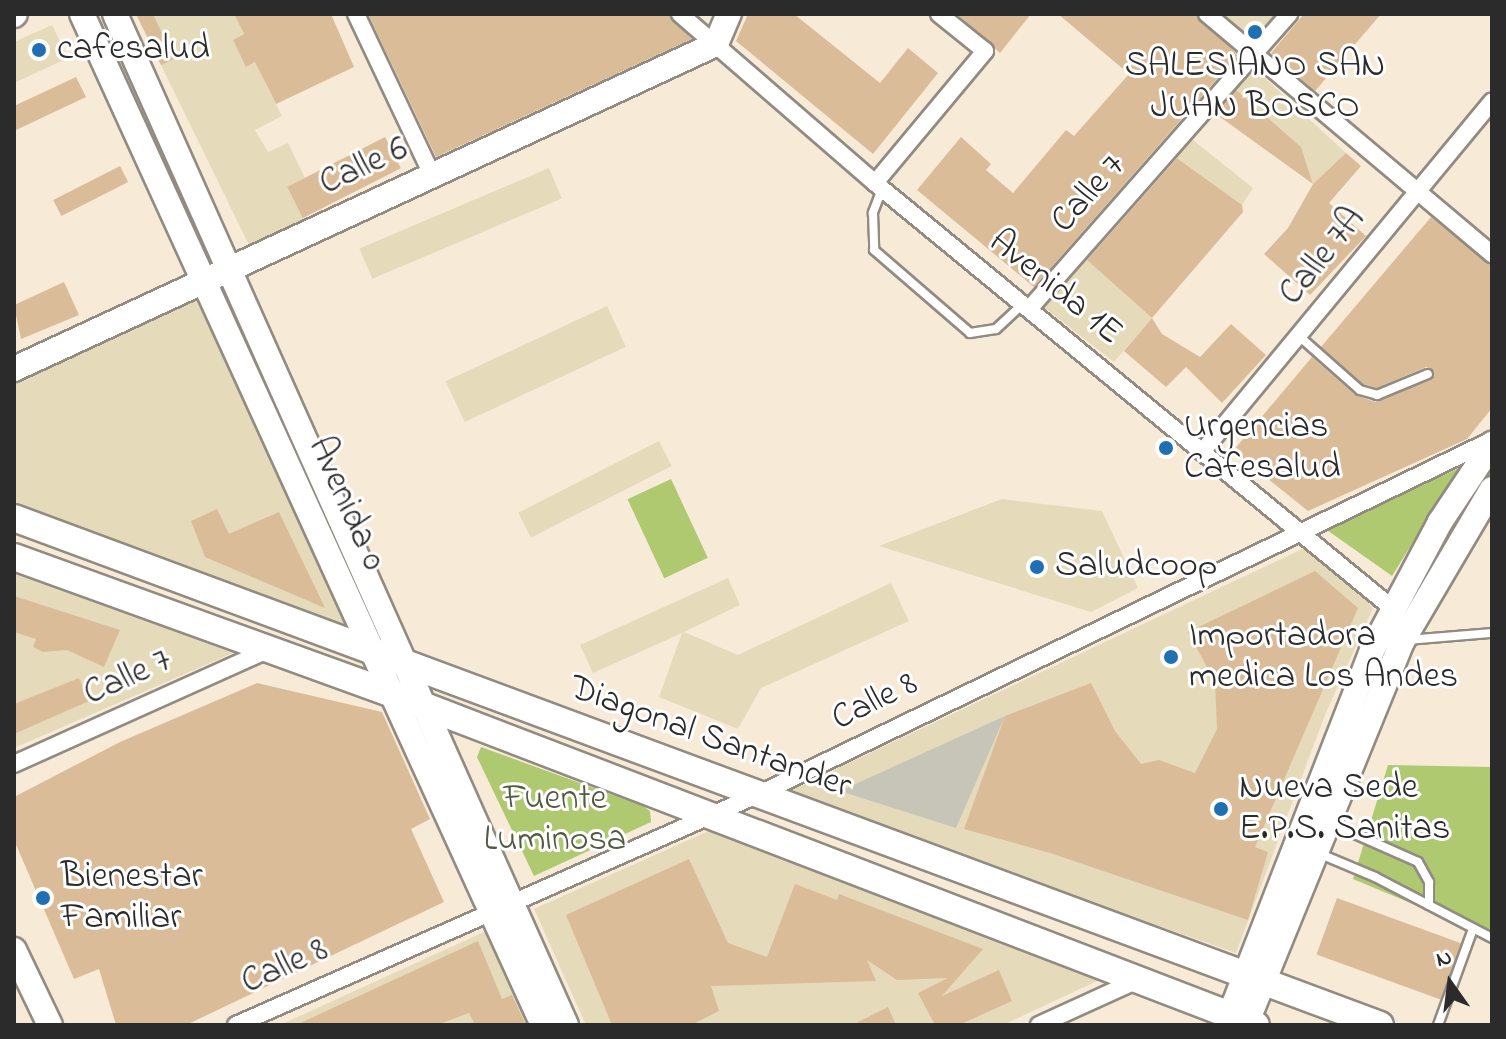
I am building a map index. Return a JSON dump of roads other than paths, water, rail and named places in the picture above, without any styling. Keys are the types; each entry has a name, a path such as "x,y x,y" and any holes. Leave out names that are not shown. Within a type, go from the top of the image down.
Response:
{"main road":[{"name":"Diagonal Santander","path":"14,518 1380,1025"},
{"name":"Diagonal Santander","path":"14,557 422,705 1143,978 1236,1021"}],"street":[{"name":"Avenida 0","path":"82,14 394,697 499,906 566,1025"},
{"name":"Avenida 0","path":"115,14 404,662 543,1025"},
{"path":"356,14 432,175"},
{"name":"Avenida 1E","path":"680,14 878,186 1392,608"},
{"path":"716,44 729,14"},
{"path":"878,186 985,51 939,14"},
{"path":"1207,14 1492,254"},
{"name":"Calle 7","path":"1027,306 1256,55 1289,14"},
{"name":"Calle 6","path":"14,369 716,44"},
{"name":"Calle 7A","path":"1202,452 1492,101"},
{"path":"1254,979 1351,699 1392,608 1492,442"},
{"name":"Calle 8","path":"236,1025 499,906 757,795 1299,532 1492,442"},
{"path":"1236,1021 1317,853 1403,640 1492,489"},
{"name":"Calle 7","path":"14,764 268,650"},
{"path":"14,950 50,1025"},
{"path":"1039,1025 1143,978"}],"lane":[{"path":"878,186 873,213 874,250 960,325 978,334 996,329 1027,306"},
{"path":"1300,337 1360,390 1377,395 1428,374"},
{"path":"1403,640 1492,633"},
{"path":"1330,823 1418,862 1429,882 1429,905"},
{"path":"1317,853 1492,938"},
{"path":"1438,1025 1473,929"}],"place":[{"name":"SALESIANO SAN JUAN BOSCO","path":"1255,32"},
{"name":"cafesalud","path":"39,50"},
{"name":"Urgencias Cafesalud","path":"1166,448"},
{"name":"Saludcoop","path":"1037,567"},
{"name":"Importadora medica Los Andes","path":"1171,657"},
{"name":"Nueva Sede E.P.S. Sanitas","path":"1221,809"},
{"name":"Bienestar Familiar","path":"43,898"}],"park label":[{"name":"Fuente Luminosa","path":"555,820"}]}
